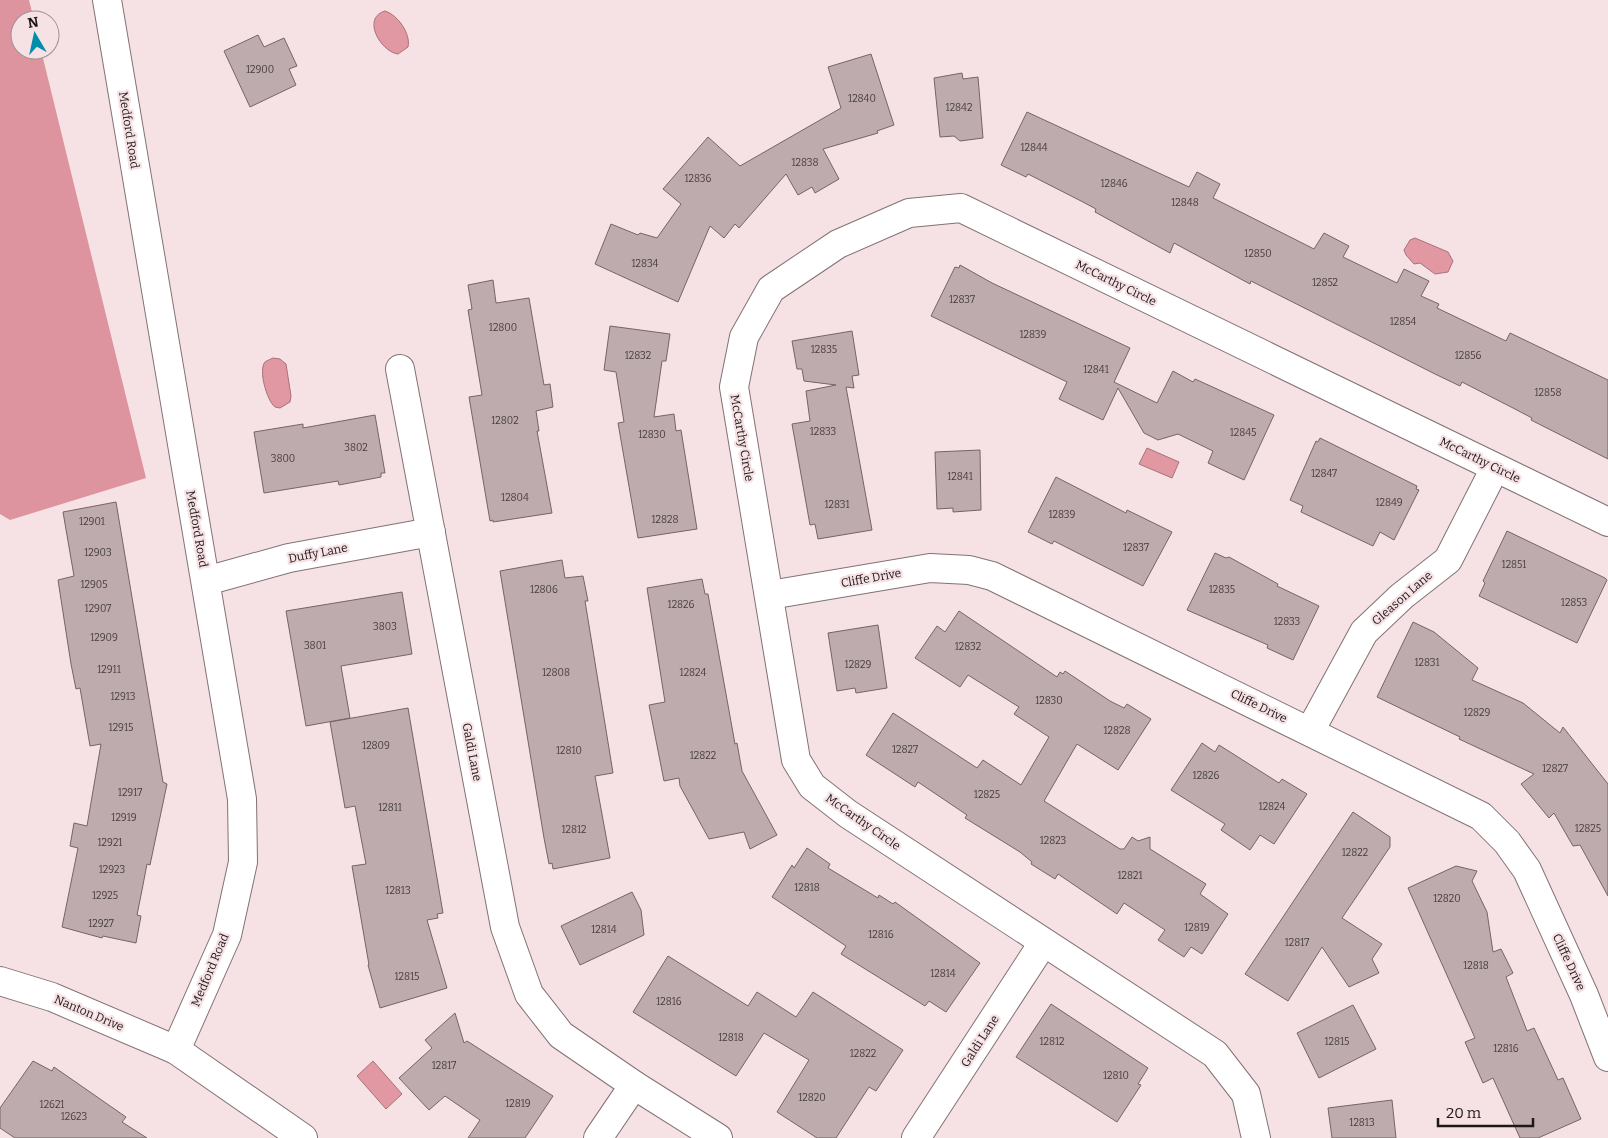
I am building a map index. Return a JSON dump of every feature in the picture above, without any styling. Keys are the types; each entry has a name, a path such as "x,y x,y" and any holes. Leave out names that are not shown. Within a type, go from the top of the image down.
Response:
{"street":[{"name":"Medford Road","path":"107,0 242,799 243,862 227,935 176,1050"},
{"name":"McCarthy Circle","path":"1256,1138 1246,1094 1215,1054 848,814 812,786 796,760 734,387 744,336 771,289 838,244 909,213 961,208 1608,522"},
{"name":"Galdi Lane","path":"400,369 505,927 529,994 562,1035 634,1085 718,1138"},
{"name":"Gleason Lane","path":"1310,731 1364,632 1402,596 1448,560 1495,468"},
{"name":"Duffy Lane","path":"206,581 289,558 431,532"},
{"name":"Cliffe Drive","path":"770,595 930,568 969,570 992,576 1481,816 1507,842 1527,870 1584,995 1608,1057"},
{"name":"Galdi Lane","path":"916,1138 1043,943"},
{"name":"Nanton Drive","path":"0,981 52,996 176,1050 304,1138"},
{"path":"598,1138 634,1085"}],"shaded area":[{"path":"0,0 29,0 32,10 10,10 10,60 43,60 146,478 10,520 0,514"},
{"path":"385,11 399,21 408,36 408,47 398,54 385,47 376,34 375,20 378,15"},
{"path":"1415,238 1448,252 1453,261 1448,272 1435,274 1420,263 1414,264 1404,250 1410,240"},
{"path":"273,358 280,359 286,364 291,396 290,402 280,408 275,407 269,399 262,372 265,362"},
{"path":"1147,448 1179,462 1172,478 1139,464"},
{"path":"373,1061 402,1094 386,1109 357,1076"}],"building":[{"path":"258,35 264,47 284,38 297,66 289,69 296,85 250,107 224,51"},
{"path":"871,54 894,125 877,131 878,133 823,149 839,179 815,193 812,187 798,195 786,174 739,228 735,224 724,238 710,226 678,302 595,264 611,224 638,235 640,233 657,238 681,204 663,189 708,137 740,166 841,108 828,67"},
{"path":"962,73 963,79 978,77 983,138 960,141 954,136 940,137 934,78"},
{"path":"1027,112 1189,187 1197,172 1220,184 1213,198 1314,249 1324,233 1349,246 1343,257 1397,283 1404,269 1429,281 1421,296 1439,304 1437,308 1506,341 1510,333 1608,380 1608,459 1462,382 1460,386 1435,374 1251,281 1250,284 1174,243 1170,253 1095,212 1096,209 1081,201 1028,174 1026,177 1001,165"},
{"path":"960,265 992,283 1130,348 1114,382 1157,403 1173,371 1193,382 1195,379 1274,415 1244,480 1208,463 1213,451 1178,434 1158,440 1144,433 1118,388 1103,420 1059,399 1067,382 931,316 955,267 959,268"},
{"path":"493,280 496,303 529,298 544,385 550,384 553,407 536,411 539,431 537,431 552,513 493,522 493,520 490,521 469,397 482,395 468,310 472,309 468,285"},
{"path":"610,326 670,334 666,361 662,361 654,417 674,414 676,431 681,430 697,529 638,538 618,423 624,422 616,372 604,370"},
{"path":"852,331 859,375 852,376 854,388 846,387 872,530 818,539 815,524 810,525 792,424 810,421 806,391 836,385 804,381 802,369 797,369 792,341"},
{"path":"375,415 385,473 381,473 381,477 339,485 338,481 264,493 254,432 303,424 303,428"},
{"path":"1320,438 1417,486 1416,489 1419,490 1394,540 1380,532 1373,546 1301,512 1303,506 1290,500 1316,441 1318,442"},
{"path":"980,450 981,510 953,512 953,508 937,509 935,452"},
{"path":"1056,477 1126,513 1127,510 1172,532 1143,586 1054,541 1052,544 1028,532"},
{"path":"116,502 163,782 167,784 150,865 147,864 137,915 141,916 136,943 103,936 102,938 62,927 78,848 70,846 74,823 87,826 101,744 90,746 80,688 76,689 71,664 58,580 74,576 63,512"},
{"path":"1507,531 1607,580 1577,643 1479,596 1485,583 1483,581"},
{"path":"1215,553 1226,558 1229,557 1278,584 1277,586 1319,606 1293,660 1267,648 1268,645 1187,610"},
{"path":"562,560 565,578 583,576 588,601 585,601 613,773 595,776 610,858 553,869 552,863 549,864 544,838 500,571"},
{"path":"702,579 705,594 708,594 735,744 737,743 742,771 777,835 750,849 744,832 709,839 680,786 679,778 664,781 649,705 665,702 647,588"},
{"path":"402,592 412,654 341,666 350,718 306,726 286,611"},
{"path":"959,611 1057,677 1060,672 1063,674 1065,671 1110,701 1124,708 1127,704 1151,719 1118,770 1077,744 1044,801 1120,849 1124,849 1132,837 1138,841 1150,837 1150,849 1206,884 1200,894 1228,914 1202,954 1191,947 1184,957 1158,940 1165,930 1124,903 1117,914 1058,874 1055,879 1031,864 1032,862 1020,852 965,818 967,815 918,782 915,787 866,755 893,713 977,768 983,760 1021,785 1049,737 1014,714 1019,707 968,675 960,687 915,658 937,626 945,632"},
{"path":"1413,622 1434,632 1478,668 1472,680 1523,703 1560,733 1563,727 1608,784 1608,896 1580,845 1573,846 1554,813 1549,818 1521,784 1534,774 1459,739 1460,737 1377,697"},
{"path":"878,625 887,688 856,693 855,688 837,691 828,633"},
{"path":"408,708 443,913 437,914 438,918 427,920 447,988 380,1008 368,965 352,866 366,864 355,806 345,808 330,722"},
{"path":"1202,743 1215,752 1219,745 1279,783 1282,779 1307,794 1274,844 1260,835 1250,850 1221,830 1225,824 1171,790"},
{"path":"1353,812 1390,837 1390,847 1342,918 1382,944 1372,959 1379,973 1349,987 1322,947 1288,1001 1245,974"},
{"path":"807,848 830,864 828,868 878,898 879,895 893,904 895,902 980,963 946,1012 929,1001 925,1006 841,954 846,946 772,897 792,865 794,868"},
{"path":"1456,866 1477,871 1472,881 1487,912 1493,952 1501,949 1513,973 1506,977 1527,1031 1534,1028 1558,1080 1563,1078 1581,1119 1538,1138 1520,1138 1493,1078 1483,1083 1465,1042 1475,1038 1408,888"},
{"path":"632,892 641,910 644,935 580,965 561,926"},
{"path":"668,956 748,1006 757,992 796,1017 813,992 903,1050 876,1091 869,1087 836,1138 817,1138 777,1112 809,1060 764,1033 736,1076 633,1012"},
{"path":"1051,1004 1148,1068 1138,1084 1141,1085 1117,1122 1016,1057"},
{"path":"1353,1005 1376,1049 1319,1078 1297,1033"},
{"path":"455,1013 464,1043 467,1041 553,1096 525,1138 468,1138 480,1120 445,1096 429,1110 399,1078 432,1048 425,1040"},
{"path":"33,1061 52,1071 54,1067 126,1117 122,1122 147,1138 15,1138 0,1128 0,1108"},
{"path":"1392,1100 1396,1138 1332,1138 1328,1108"}]}
